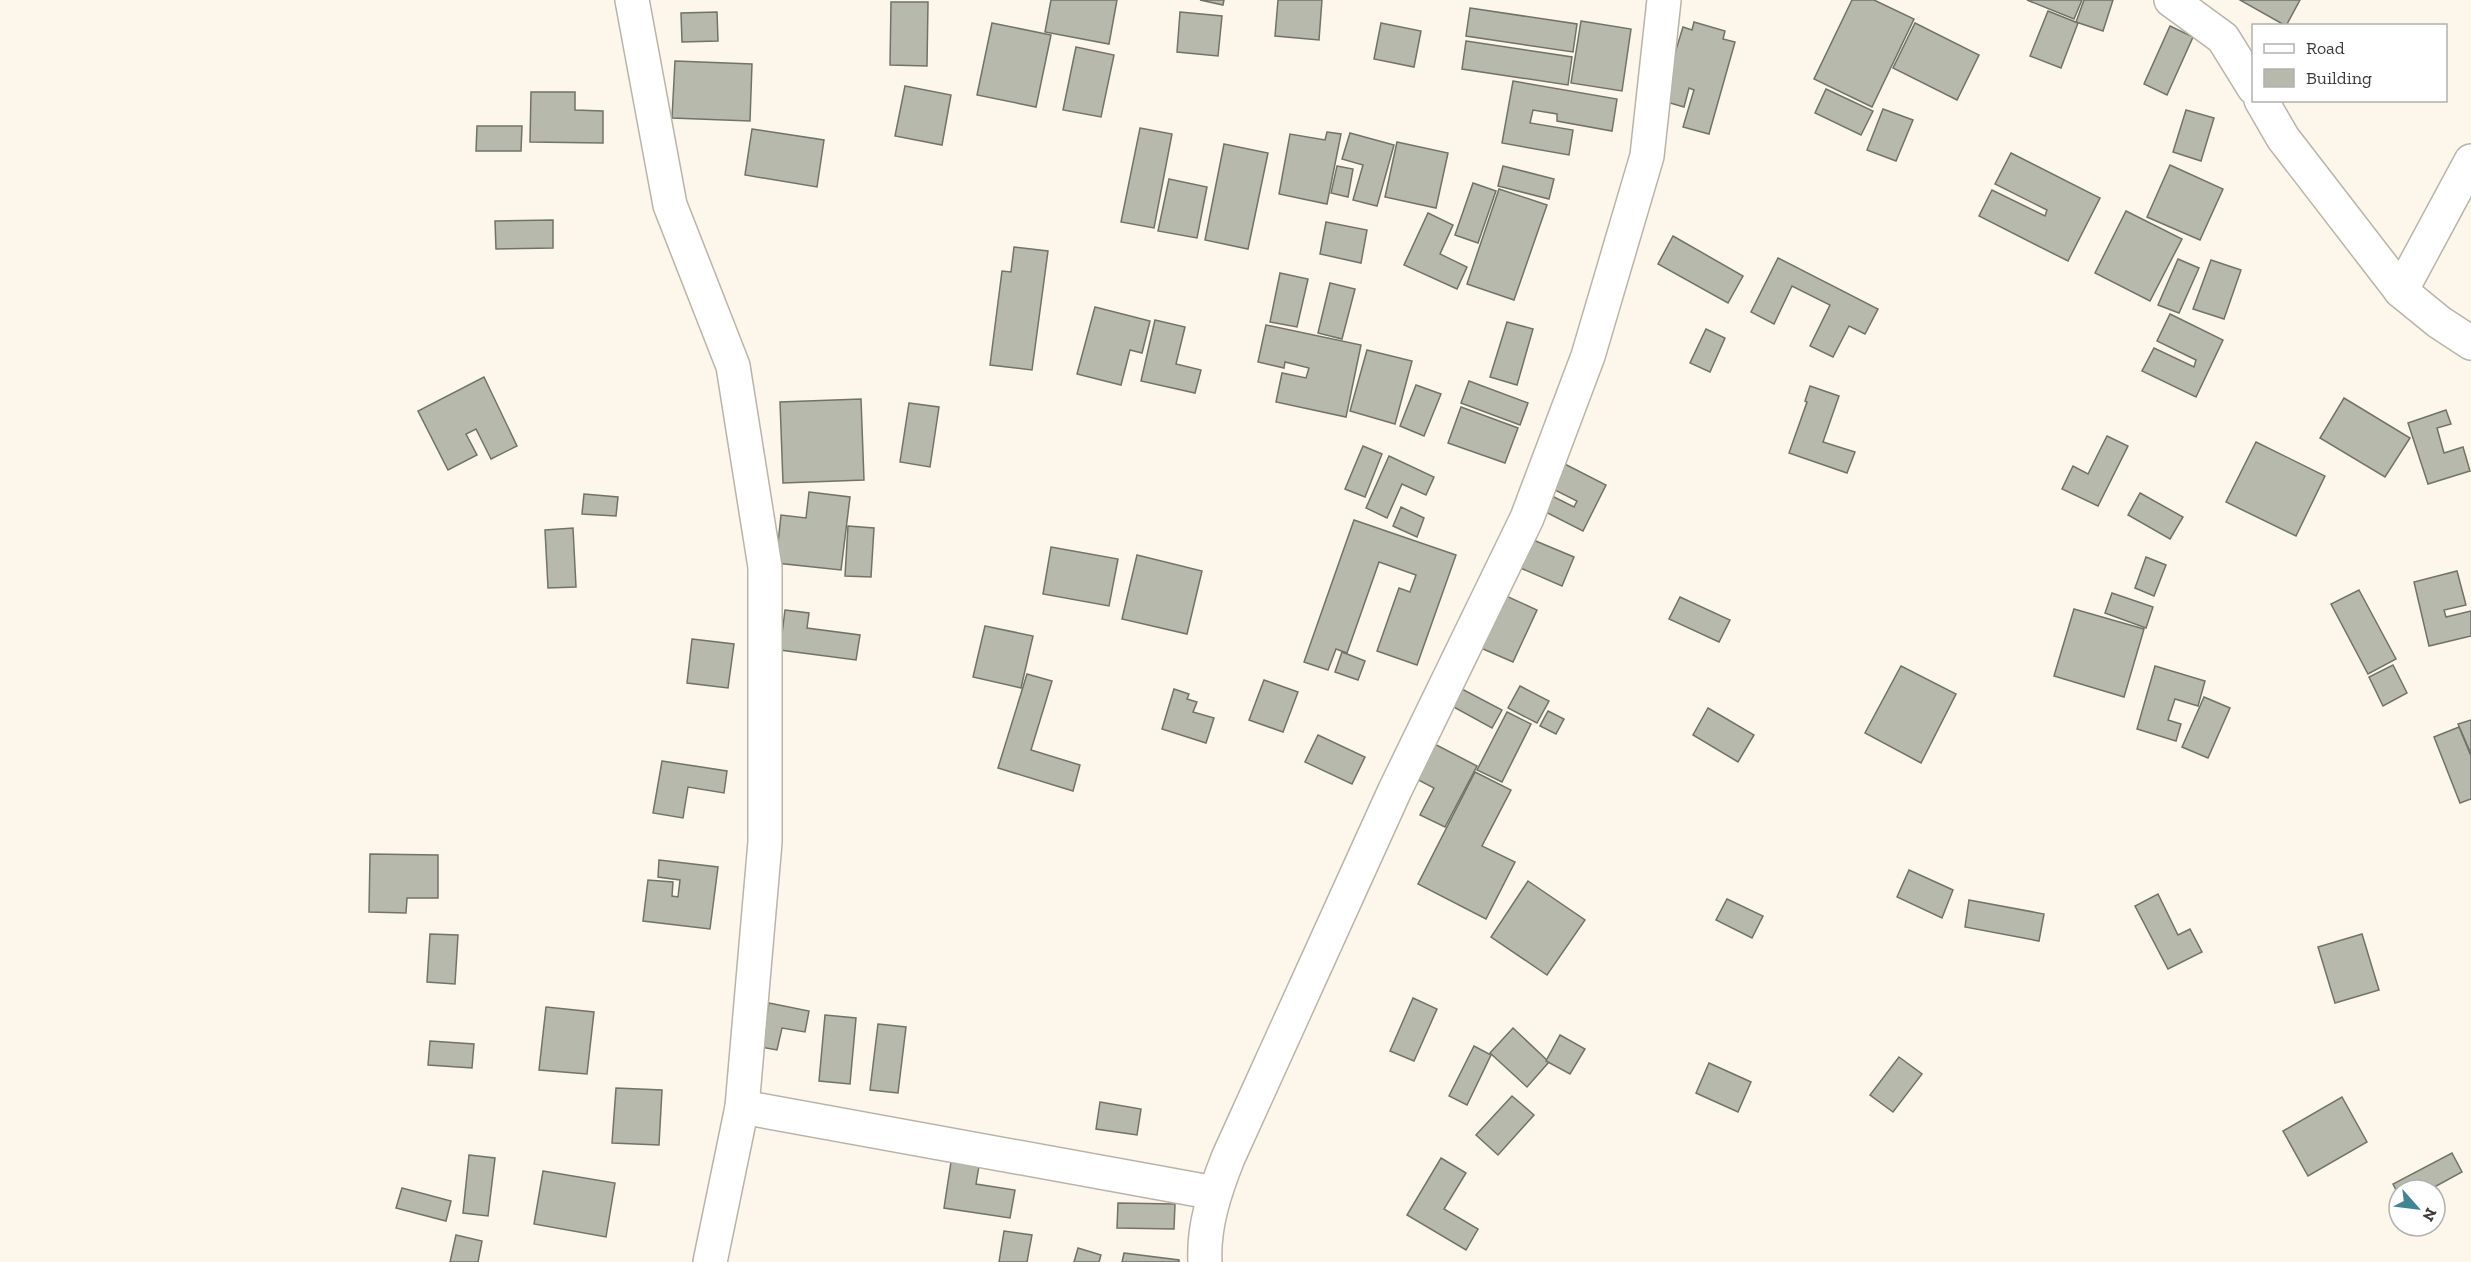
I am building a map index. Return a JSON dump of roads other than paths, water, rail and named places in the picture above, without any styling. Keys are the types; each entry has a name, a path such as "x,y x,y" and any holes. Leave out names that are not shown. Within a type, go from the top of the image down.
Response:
{"street":[{"path":"632,0 670,205 733,366 765,567 765,842 742,1107 710,1262"},
{"path":"1205,1262 1204,1245 1215,1193 1233,1148 1395,790 1527,518 1588,356 1647,156 1664,0"},
{"path":"2171,0 2223,38 2252,86"},
{"path":"2262,102 2283,138 2401,291 2439,322 2471,343"},
{"path":"2401,291 2471,161"},
{"path":"742,1107 1215,1193"}]}
